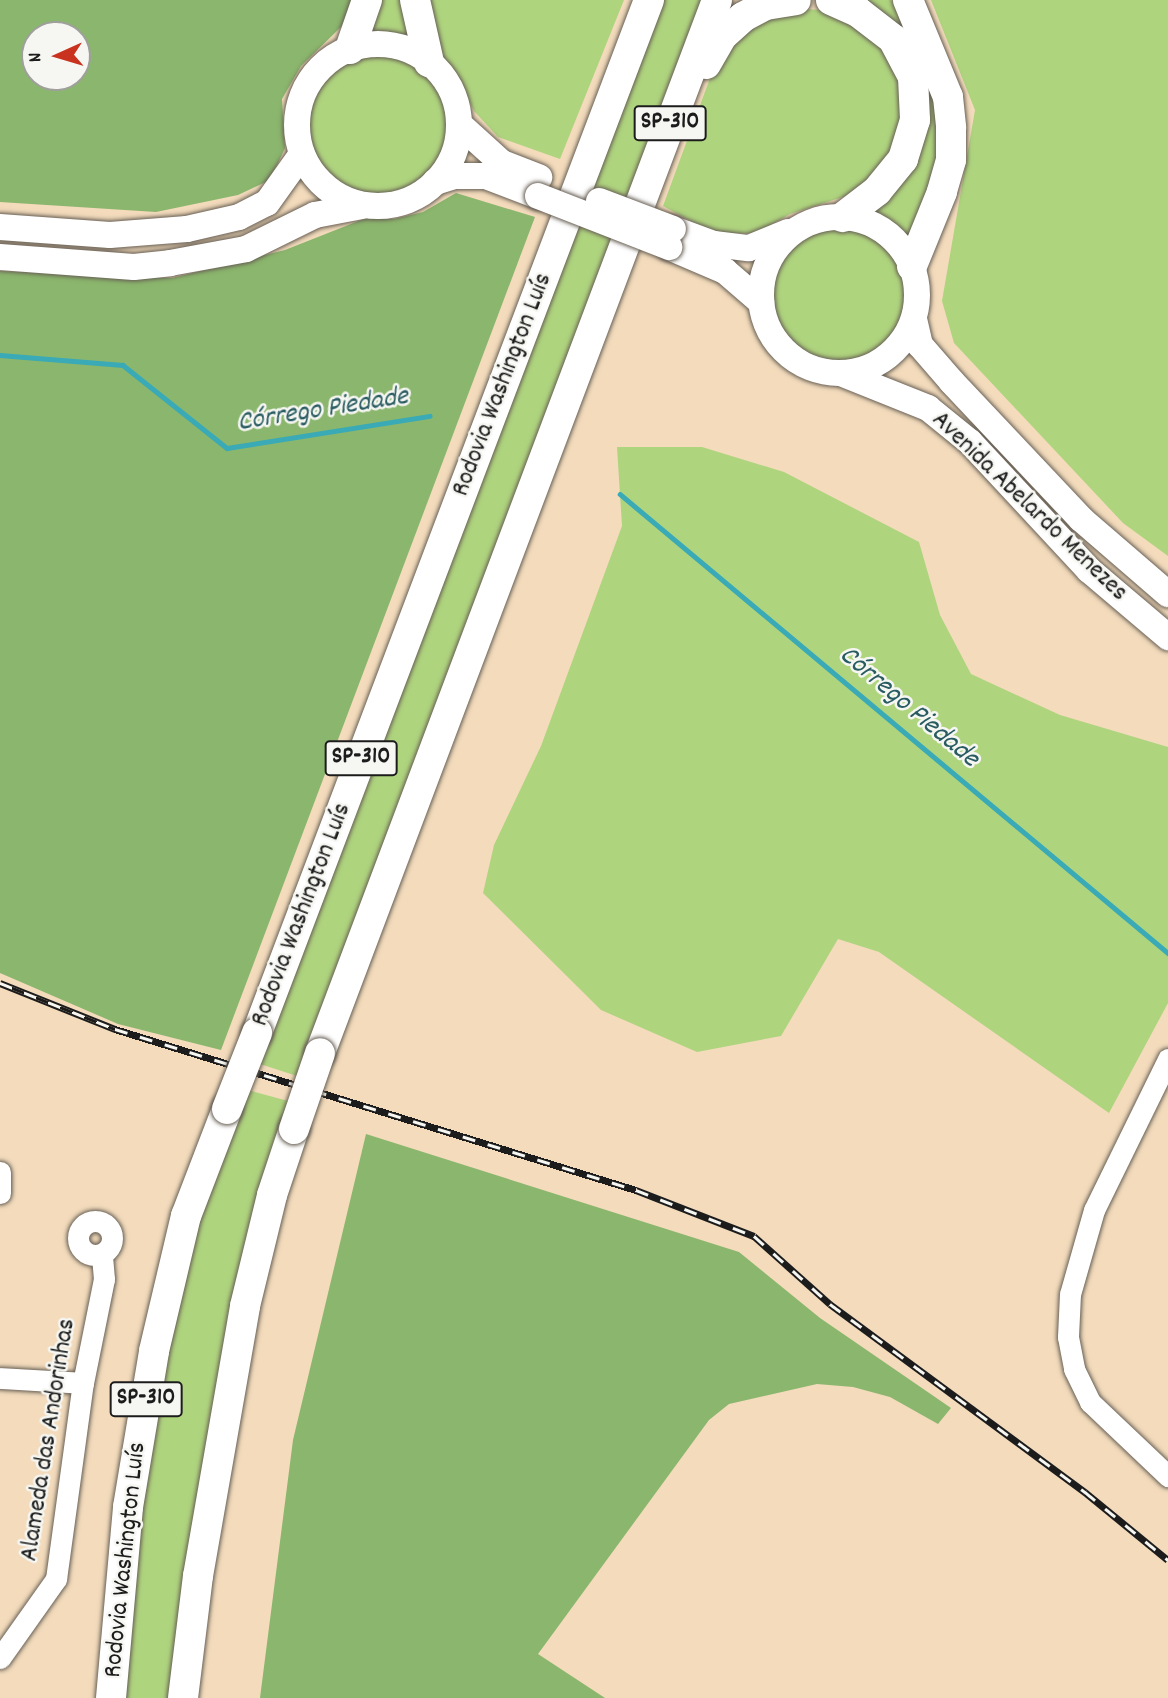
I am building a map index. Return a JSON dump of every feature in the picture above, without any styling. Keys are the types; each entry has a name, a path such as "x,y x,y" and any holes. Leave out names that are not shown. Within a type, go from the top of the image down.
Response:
{"highway":[{"path":"350,49 367,0"},
{"path":"415,0 429,62"},
{"path":"563,227 628,0"},
{"name":"Rodovia Washington Luís","path":"111,1698 128,1507 154,1351 186,1216 649,0"},
{"name":"SP-310","path":"183,1698 198,1576 245,1306 272,1195 320,1053 717,0"},
{"path":"623,246 722,36 743,17 766,5 796,0"},
{"path":"831,0 858,12 893,39 913,77 915,121 903,159 877,191 844,217"},
{"path":"908,0 948,97 951,128 951,160 942,191 912,266"}],"main road":[{"path":"365,205 338,196 317,178 302,154 297,129 305,92 328,61 350,49 377,44 405,48 429,62 447,83 461,126 502,163 543,188"},
{"path":"0,257 134,267 246,249 315,215 365,205 390,206 415,198 435,182 450,162 461,126"},
{"path":"0,227 110,235 187,229 239,217 267,203 302,154"},
{"path":"435,182 456,176 486,176 543,188 671,238 725,271 761,302"},
{"path":"671,238 749,248 814,220 844,217 882,229 912,266 917,292 914,319 900,344 880,363 843,374 820,372 798,362 779,346 767,326 761,302 765,268 778,246 797,228"},
{"name":"Avenida Abelardo Menezes","path":"914,319 920,345 952,382 1082,519 1168,594"},
{"name":"Avenida Abelardo Menezes","path":"843,374 928,408 970,442 1088,570 1168,637"}],"street":[{"path":"1168,1059 1094,1210 1070,1294 1068,1337 1074,1369 1090,1402 1168,1476"},
{"path":"0,1172 0,1193"},
{"name":"Alameda das Andorinhas","path":"0,1658 56,1579 83,1383 104,1279 102,1254"},
{"path":"0,1378 83,1383"}],"green space":[{"path":"0,0 352,0 343,25 301,66 282,99 285,148 270,180 238,195 156,212 0,202"},
{"path":"372,0 409,0 409,39 381,33 359,37"},
{"path":"423,0 624,0 560,159 498,137 474,111 456,75 439,53"},
{"path":"658,0 706,0 305,1062 297,1076 260,1064"},
{"path":"843,0 891,0 907,20 947,128 908,250 884,226 858,215 881,194 916,75"},
{"path":"931,0 1168,0 1168,556 1123,523 954,343 942,301 975,110"},
{"path":"799,9 828,10 883,46 903,84 904,120 894,153 868,184 846,196 790,214 757,233 715,234 663,206 720,51 747,27"},
{"path":"377,52 405,58 429,73 444,97 450,125 444,153 429,177 405,192 377,198 349,192 325,177 310,153 304,125 310,97 325,73 349,58"},
{"path":"456,193 535,217 221,1050 118,1024 0,973 0,271 172,278 285,250 366,218 394,219 423,212"},
{"path":"839,224 866,229 890,244 905,268 910,295 905,322 890,346 866,361 839,366 812,361 788,346 773,322 768,295 773,268 788,244 812,229"},
{"path":"617,447 702,447 784,472 919,542 940,615 971,674 1060,715 1168,747 1168,1003 1109,1113 879,952 838,939 781,1036 697,1052 601,1010 483,893 494,845 541,746 622,526"},
{"path":"244,1089 288,1101 173,1698 119,1698 127,1578 175,1294"},
{"path":"366,1134 739,1252 820,1318 951,1408 938,1424 890,1397 853,1387 817,1384 729,1404 709,1420 538,1654 605,1698 260,1698 293,1440"}],"waterway":[{"name":"Córrego Piedade","path":"0,355 123,365 227,448 429,416"},
{"name":"Córrego Piedade","path":"620,494 1168,953"}],"railway":[{"path":"0,983 115,1029 636,1190 754,1236 830,1304 1085,1492 1168,1560"}]}
